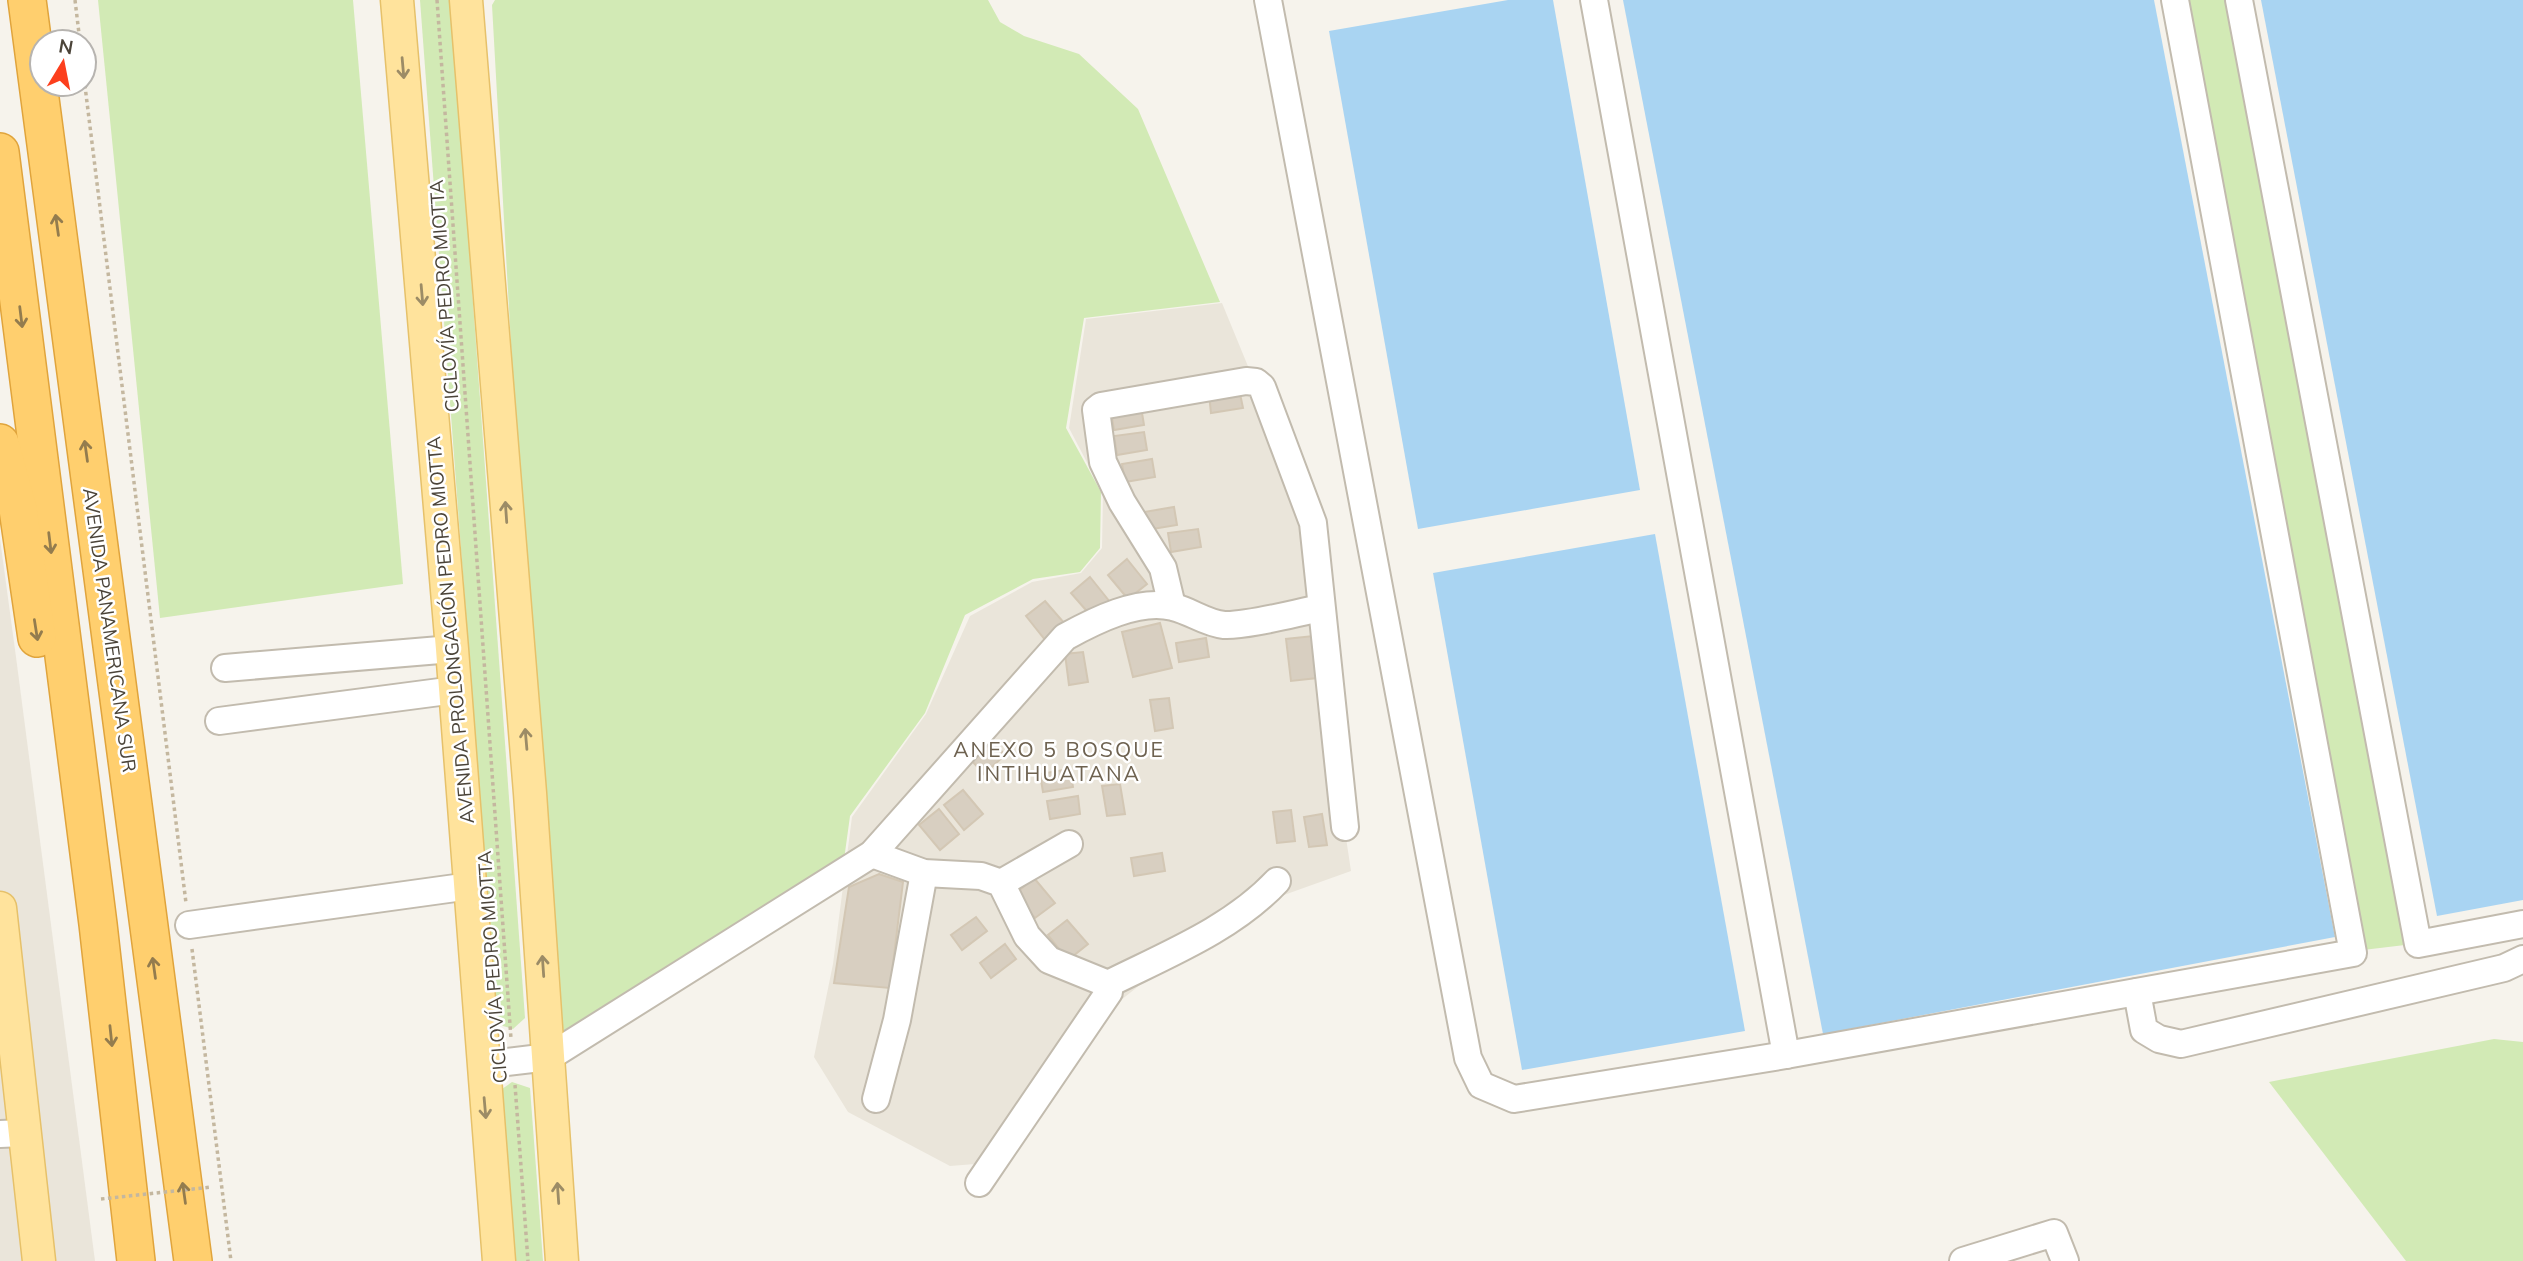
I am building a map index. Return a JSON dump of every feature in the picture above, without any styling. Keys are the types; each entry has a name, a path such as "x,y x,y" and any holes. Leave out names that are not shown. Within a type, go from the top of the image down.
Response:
{"highway":[{"name":"AVENIDA PANAMERICANA SUR","path":"27,0 193,1261"},
{"path":"0,152 98,924 136,1261"},
{"path":"0,443 18,509 68,845 98,924"}],"main road":[{"name":"AVENIDA PROLONGACIÓN PEDRO MIOTTA","path":"397,0 452,649 499,1261"},
{"path":"466,0 549,1057 562,1261"},
{"path":"0,908 12,1133 38,1261"}],"street":[{"path":"1268,0 1468,1058 1481,1085 1514,1099 1786,1055 2353,953 2175,0"},
{"path":"1594,0 1786,1055"},
{"path":"2239,0 2418,944 2523,924"},
{"path":"1172,606 1163,568 1122,502 1103,462 1096,410 1101,406 1246,381 1256,382 1262,387 1314,523 1345,827"},
{"path":"482,1065 549,1057 872,854 1065,637 1095,620 1129,608 1172,606 1200,620 1226,625 1321,608"},
{"path":"225,668 452,649"},
{"path":"219,721 455,690"},
{"path":"1001,883 1069,844"},
{"path":"872,854 924,873 981,876 1001,883 1027,936 1049,960 1108,984 1228,921 1256,902 1277,881"},
{"path":"876,1099 897,1020 924,873"},
{"path":"189,925 470,886"},
{"path":"2137,992 2144,1030 2159,1039 2181,1044 2504,968 2523,959"},
{"path":"979,1184 1109,992 1108,984"},
{"path":"1963,1261 2054,1233 2065,1261"}],"path":[{"path":"75,0 78,28"},
{"name":"CICLOVÍA PEDRO MIOTTA","path":"437,0 528,1261"},
{"path":"86,98 231,1261"},
{"path":"102,1199 212,1187"},
{"path":"217,1224 226,1222"}],"shaded area":[{"path":"1222,303 1291,471 1351,871 1228,915 1121,1000 1000,1162 950,1166 848,1112 814,1057 833,964 852,817 926,714 970,616 1032,582 1081,573 1102,548 1103,493 1069,428 1086,319"},
{"path":"0,539 16,657 95,1261 0,1261"}],"green space":[{"path":"98,0 353,0 403,584 160,618"},
{"path":"420,0 451,0 525,1018 513,1029 503,1026 496,1018"},
{"path":"495,0 988,0 1000,22 1024,36 1079,54 1138,109 1220,302 1084,318 1066,428 1101,492 1100,548 1080,572 1033,579 965,615 925,713 850,816 843,867 565,1039 549,1024 492,5"},
{"path":"2179,0 2232,0 2405,945 2363,950"},
{"path":"2494,1039 2523,1042 2523,1261 2406,1261 2269,1082"},
{"path":"512,1082 530,1088 543,1261 516,1261 502,1089"}],"water":[{"path":"1508,0 1553,0 1640,490 1418,529 1329,31"},
{"path":"1623,0 2154,0 2335,937 1823,1034"},
{"path":"2261,0 2523,0 2523,900 2437,916"},
{"path":"1655,534 1745,1031 1522,1070 1433,573"}],"building":[{"path":"1239,389 1243,408 1211,413 1209,394"},
{"path":"1141,407 1144,425 1114,430 1111,412"},
{"path":"1144,432 1147,450 1117,455 1114,436"},
{"path":"1152,459 1155,477 1125,482 1122,464"},
{"path":"1174,507 1177,525 1146,530 1144,512"},
{"path":"1198,529 1201,547 1171,552 1168,533"},
{"path":"1127,559 1147,584 1128,599 1108,575"},
{"path":"1090,577 1110,602 1092,617 1071,593"},
{"path":"1045,601 1066,625 1046,641 1026,616"},
{"path":"1160,623 1172,668 1133,677 1122,632"},
{"path":"1313,636 1317,678 1291,681 1286,639"},
{"path":"1206,638 1209,657 1179,662 1176,643"},
{"path":"1083,652 1088,682 1069,685 1065,654"},
{"path":"1169,698 1173,728 1155,731 1150,700"},
{"path":"993,742 1005,755 984,774 971,760"},
{"path":"1070,769 1073,787 1043,792 1040,774"},
{"path":"1120,784 1125,814 1107,816 1102,786"},
{"path":"963,790 983,814 964,830 944,805"},
{"path":"1078,796 1080,814 1050,819 1047,801"},
{"path":"939,809 959,834 940,850 919,825"},
{"path":"1291,810 1295,841 1277,843 1273,812"},
{"path":"1322,814 1327,845 1309,847 1304,817"},
{"path":"1162,853 1165,871 1134,876 1131,858"},
{"path":"879,874 903,882 890,988 834,983 849,887"},
{"path":"1034,878 1055,903 1035,918 1015,894"},
{"path":"976,917 987,931 962,950 951,935"},
{"path":"1067,920 1088,944 1068,960 1048,935"},
{"path":"1005,944 1016,959 991,978 980,963"}],"district":[{"name":"ANEXO 5 BOSQUE INTIHUATANA","path":"1059,762"}]}
